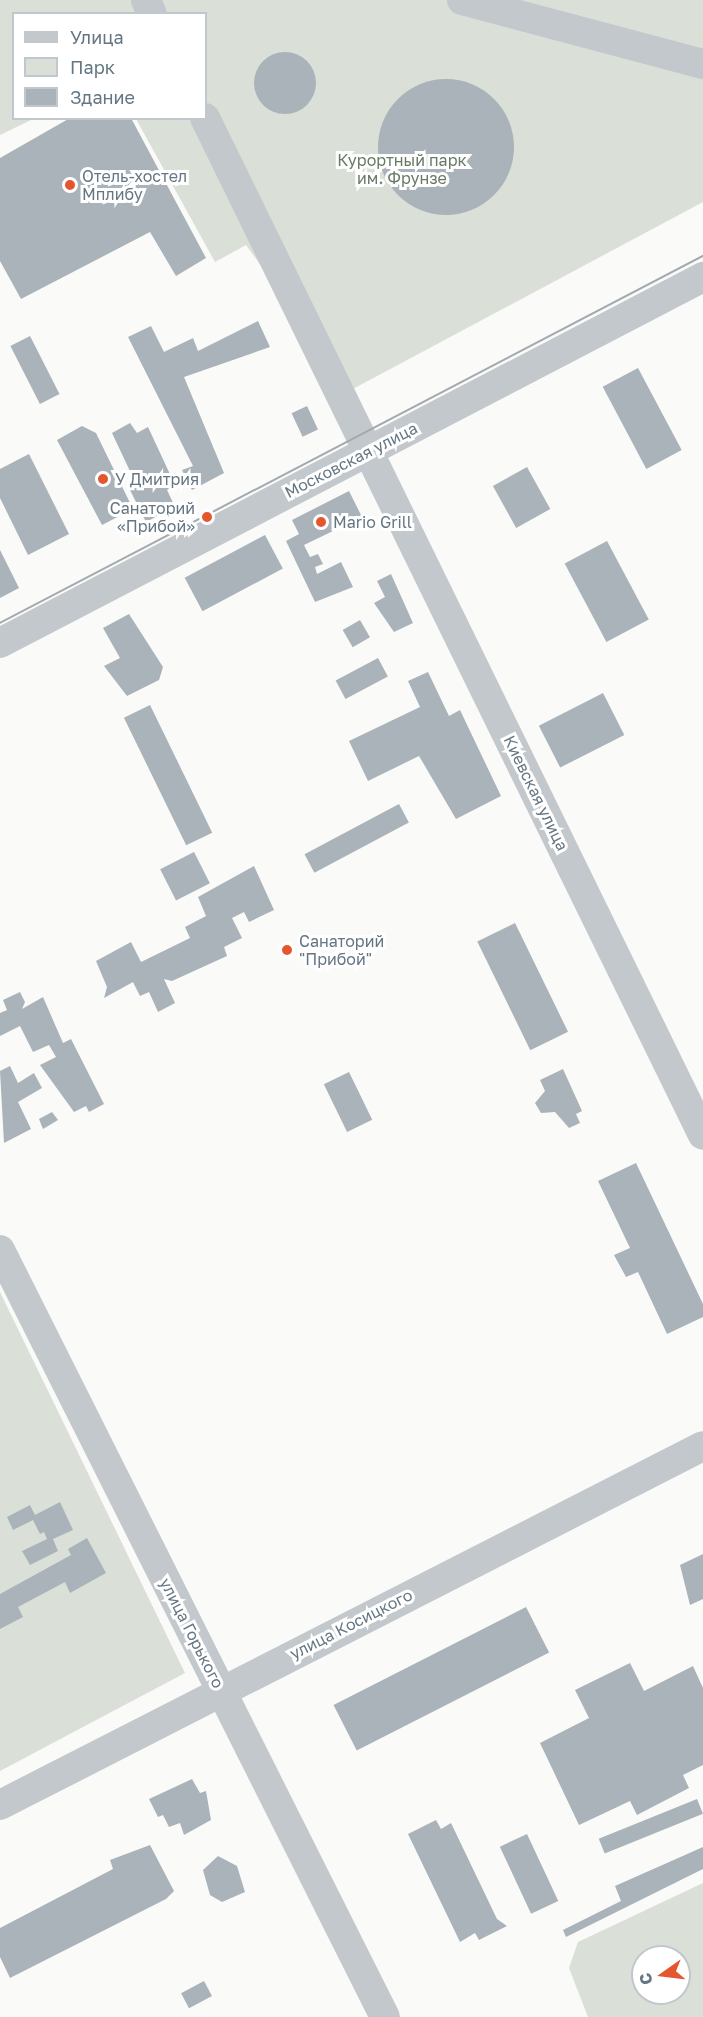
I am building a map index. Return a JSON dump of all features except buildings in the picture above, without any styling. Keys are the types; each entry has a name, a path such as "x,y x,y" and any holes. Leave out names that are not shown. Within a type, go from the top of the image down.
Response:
{"street":[{"path":"462,0 703,64"},
{"name":"Киевская улица","path":"206,120 703,1135"},
{"name":"Московская улица","path":"0,644 703,277"},
{"name":"улица Горького","path":"0,1250 385,2017"},
{"name":"улица Косицкого","path":"0,1804 703,1446"}],"green space":[{"name":"Курортный парк им. Фрунзе","path":"0,0 703,0 703,202 351,390 246,245 215,262 137,120 207,120 207,12 12,12 12,120 31,120 0,135"},
{"path":"0,1292 185,1673 0,1771"},
{"path":"703,1883 703,2017 588,2017 569,1968 578,1942"}],"tram line":[{"path":"0,623 703,256"}],"place":[{"name":"Отель-хостел Мплибу","path":"70,185"},
{"name":"У Дмитрия","path":"103,479"},
{"name":"Санаторий «Прибой»","path":"207,517"},
{"name":"Mario Grill","path":"321,522"},
{"name":"Санаторий \"Прибой\"","path":"287,950"}]}
